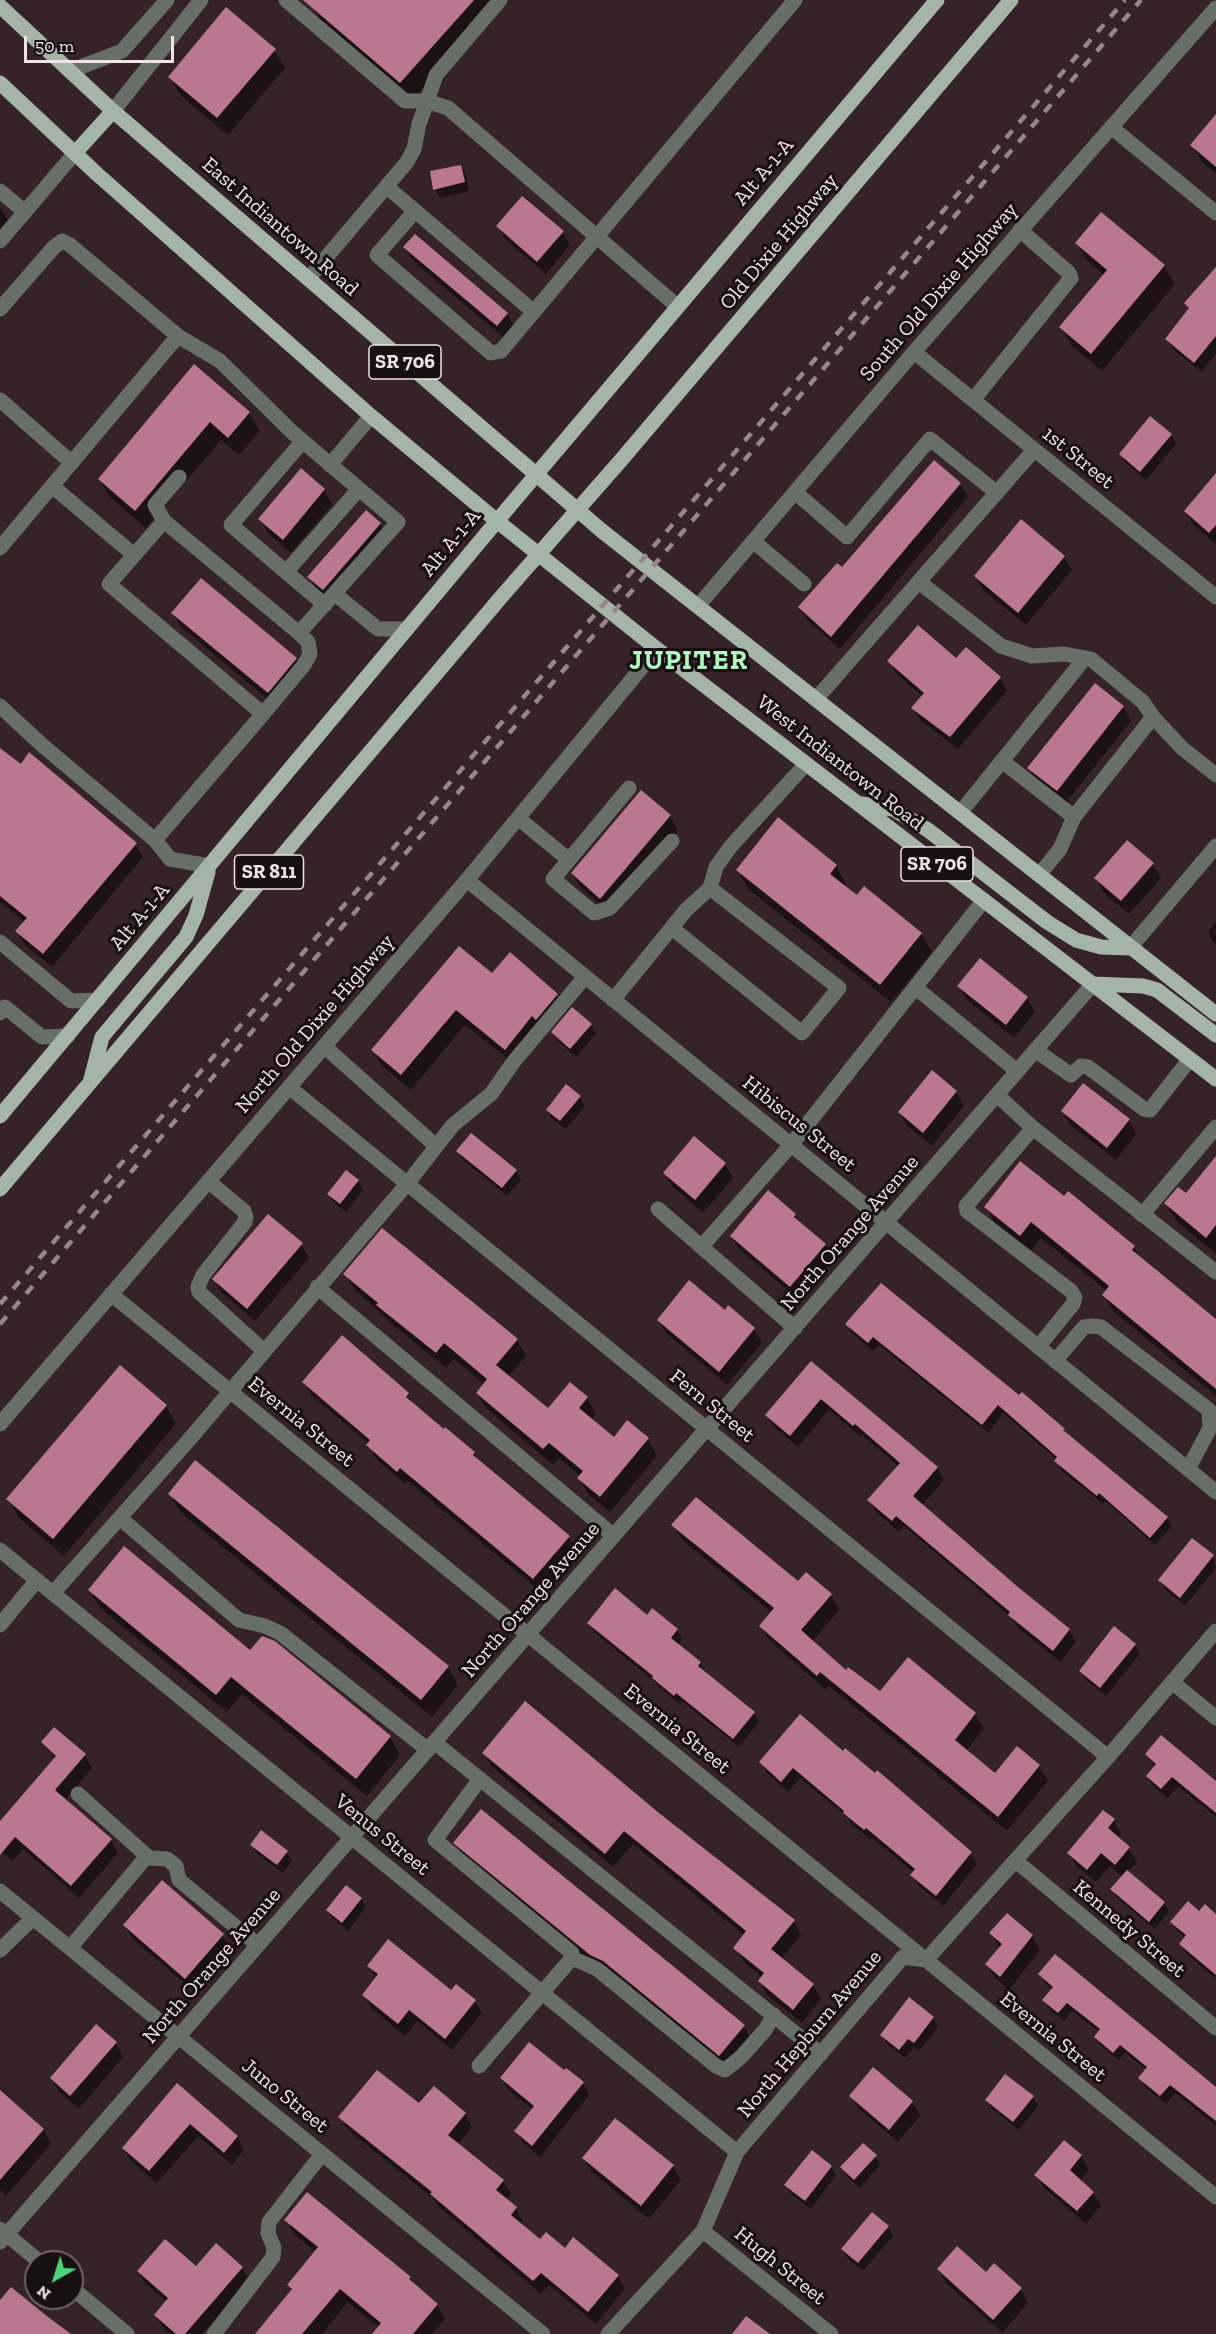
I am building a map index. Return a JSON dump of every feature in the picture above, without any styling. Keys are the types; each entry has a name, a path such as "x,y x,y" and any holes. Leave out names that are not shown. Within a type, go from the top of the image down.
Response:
{"main road":[{"name":"Alt A-1-A","path":"2,1110 68,1036 677,306 937,0"},
{"name":"Old Dixie Highway","path":"578,510 1011,0"},
{"name":"East Indiantown Road","path":"0,6 112,111 536,475"},
{"name":"SR 706","path":"0,83 75,153 371,416 497,521"},
{"path":"75,153 112,111"},
{"name":"West Indiantown Road","path":"536,475 698,606 1216,1014"},
{"name":"SR 811","path":"0,1190 502,596 578,510"},
{"name":"West Indiantown Road","path":"497,521 657,649 1216,1079"},
{"path":"859,804 893,809 928,830 1047,922 1077,940 1101,948 1130,948"},
{"path":"90,1083 102,1037 186,937 196,915 209,867"},
{"path":"1093,984 1143,986 1157,990 1216,1035"}],"street":[{"path":"70,71 122,51 167,0"},
{"path":"112,111 201,0"},
{"path":"286,0 405,101 426,101 448,108 677,306"},
{"path":"309,279 407,162 414,148 419,124 436,75 500,0"},
{"path":"415,211 376,255 491,353 501,351 795,0"},
{"name":"South Old Dixie Highway","path":"698,606 914,352 1216,8"},
{"path":"1111,127 1216,213"},
{"path":"0,241 75,153"},
{"path":"387,187 534,312"},
{"path":"0,191 25,212"},
{"path":"973,400 1071,278 1069,273 1020,231"},
{"path":"0,309 54,247 62,241 70,245 178,336 220,361 303,442 398,522 300,633"},
{"path":"0,548 178,336"},
{"name":"1st Street","path":"914,352 1216,597"},
{"path":"0,400 72,463"},
{"path":"330,465 371,416"},
{"path":"795,492 847,537 930,439 997,493"},
{"path":"303,442 231,525 325,606"},
{"path":"816,699 1034,450"},
{"path":"155,840 304,665 310,654 308,642 300,633 164,521 155,505 179,477"},
{"path":"52,486 134,555"},
{"path":"286,572 358,489"},
{"path":"164,521 109,584 263,714"},
{"path":"753,541 804,584"},
{"path":"919,582 1001,646 1032,656 1064,654 1091,659 1143,702 1153,717 1182,748 1216,775"},
{"path":"335,594 378,629 407,629"},
{"name":"North Old Dixie Highway","path":"0,1424 467,880 657,649"},
{"path":"960,813 1085,658"},
{"path":"0,706 42,745 155,840 170,859 209,867"},
{"path":"1039,875 1060,849 1074,817 1153,717"},
{"path":"1002,761 1074,817"},
{"path":"614,1000 686,910 710,888 716,867 731,846 806,764"},
{"path":"629,789 553,879 594,913 610,908 672,841"},
{"path":"518,818 569,860"},
{"path":"1130,948 1216,846"},
{"name":"Hibiscus Street","path":"467,880 1216,1492"},
{"path":"672,928 802,1033 839,988 710,888"},
{"path":"702,1246 791,1145 984,900"},
{"path":"0,942 71,1001 98,1000"},
{"path":"53,1593 407,1184 453,1125 491,1094 515,1060 585,976"},
{"name":"North Orange Avenue","path":"2,2235 179,2037 1093,984"},
{"path":"916,988 1017,1071"},
{"path":"0,1013 5,1007 42,1037 68,1036"},
{"path":"324,1046 436,1146"},
{"path":"1035,1050 1071,1075 1081,1066 1088,1067 1144,1109 1150,1110 1190,1059"},
{"name":"Fern Street","path":"289,1087 1108,1757"},
{"path":"997,1095 1033,1128 1216,1272"},
{"path":"1142,1215 1216,1127"},
{"path":"1033,1128 966,1206 970,1213 1071,1291 1075,1298 1073,1304 1038,1347"},
{"path":"208,1181 244,1211 246,1217 245,1222 203,1275 198,1287 199,1292 264,1351"},
{"path":"658,1209 795,1328"},
{"path":"317,1287 614,1536"},
{"name":"Evernia Street","path":"111,1294 1216,2197"},
{"path":"1055,1361 1084,1328 1101,1327 1209,1410 1209,1428 1188,1469"},
{"path":"120,1518 239,1620 265,1626 280,1633 431,1746 480,1779 821,2054"},
{"name":"Venus Street","path":"0,1550 737,2152"},
{"path":"0,1624 37,1580"},
{"path":"926,1960 1108,1757 1216,1631"},
{"path":"1172,1682 1216,1718"},
{"path":"480,1779 435,1840 572,1953 572,1958"},
{"path":"78,1794 147,1856 168,1859 176,1866 179,1880 258,1945"},
{"path":"70,1948 147,1856"},
{"name":"Kennedy Street","path":"1016,1861 1216,2028"},
{"name":"Juno Street","path":"0,1891 543,2334"},
{"path":"0,1950 33,1918"},
{"name":"North Hepburn Avenue","path":"608,2334 704,2231 737,2152 903,1957 926,1960"},
{"path":"479,2066 572,1958"},
{"path":"572,1958 597,1969 711,2062 725,2070 765,2030 774,2015"},
{"path":"214,2334 273,2257 274,2248 268,2233 269,2222 322,2154"},
{"name":"Hugh Street","path":"704,2231 831,2334"},
{"path":"2,2235 24,2251"},
{"path":"84,2298 127,2334"}],"building":[{"path":"303,0 474,0 400,83"},
{"path":"226,7 276,49 217,118 168,77"},
{"path":"1216,114 1216,167 1190,145"},
{"path":"461,165 465,182 433,190 430,171"},
{"path":"522,196 564,231 537,262 496,226"},
{"path":"1101,212 1165,265 1091,354 1059,327 1107,270 1075,243"},
{"path":"415,234 508,313 497,326 403,247"},
{"path":"1216,267 1216,336 1194,363 1165,339 1189,308 1184,303"},
{"path":"194,364 250,412 228,438 210,422 135,511 98,479"},
{"path":"1150,416 1172,434 1140,472 1119,454"},
{"path":"934,460 961,483 831,637 798,607 837,563 842,567"},
{"path":"301,468 325,489 283,540 258,519"},
{"path":"1216,473 1216,525 1209,533 1184,511"},
{"path":"366,510 381,523 323,590 307,577"},
{"path":"1021,519 1065,556 1018,613 974,576"},
{"path":"201,578 297,658 268,693 171,613"},
{"path":"918,625 956,658 966,647 1001,677 950,737 911,708 924,693 887,661"},
{"path":"1095,683 1124,706 1057,791 1027,768"},
{"path":"0,748 21,764 29,752 137,843 43,954 15,931 27,918 0,896"},
{"path":"641,790 671,815 600,899 571,873"},
{"path":"778,817 837,865 830,874 857,895 864,886 922,933 880,985 736,870"},
{"path":"1127,840 1154,863 1121,901 1094,878"},
{"path":"459,946 492,973 510,952 558,994 536,1020 532,1016 505,1050 456,1010 401,1075 371,1050"},
{"path":"980,958 1028,997 1006,1025 957,986"},
{"path":"572,1007 592,1024 570,1049 551,1032"},
{"path":"932,1070 957,1091 923,1133 898,1112"},
{"path":"1083,1083 1130,1119 1107,1148 1061,1111"},
{"path":"566,1084 581,1096 560,1121 546,1110"},
{"path":"471,1133 517,1170 502,1188 456,1151"},
{"path":"694,1136 726,1163 695,1200 663,1173"},
{"path":"1216,1156 1216,1225 1206,1238 1164,1203 1178,1187 1186,1193"},
{"path":"1020,1161 1064,1196 1068,1191 1135,1246 1132,1250 1216,1319 1216,1389 1102,1295 1109,1286 1031,1222 1020,1236 984,1207"},
{"path":"346,1170 359,1180 340,1204 327,1194"},
{"path":"768,1190 796,1214 794,1217 826,1244 790,1287 730,1236"},
{"path":"268,1214 303,1243 247,1309 212,1279"},
{"path":"382,1228 518,1339 496,1365 548,1408 570,1382 588,1397 579,1408 614,1437 627,1420 649,1438 600,1497 577,1478 583,1471 549,1443 543,1449 476,1393 487,1379 444,1343 436,1353 376,1305 378,1303 343,1274"},
{"path":"689,1280 725,1310 728,1305 755,1328 719,1372 657,1320"},
{"path":"881,1283 1019,1395 1022,1392 1065,1429 1063,1430 1168,1517 1150,1538 1099,1493 1097,1496 1054,1461 1057,1457 998,1405 982,1425 873,1337 868,1343 845,1324"},
{"path":"342,1335 409,1393 406,1397 475,1452 473,1455 570,1536 533,1579 400,1468 397,1472 366,1445 370,1440 302,1382"},
{"path":"811,1361 938,1467 913,1496 1070,1629 1053,1651 1008,1615 1010,1612 896,1516 892,1521 867,1500 900,1463 855,1424 853,1426 821,1399 790,1436 765,1415"},
{"path":"120,1365 167,1405 53,1539 6,1499"},
{"path":"195,1460 449,1666 421,1700 168,1494"},
{"path":"696,1497 798,1581 806,1572 832,1594 801,1630 846,1670 848,1667 880,1691 908,1657 976,1713 955,1740 995,1773 1017,1746 1040,1765 998,1817 820,1672 817,1676 759,1626 774,1608 671,1525"},
{"path":"1192,1538 1214,1555 1180,1598 1158,1580"},
{"path":"124,1546 250,1650 262,1636 275,1641 391,1736 356,1779 231,1677 216,1695 88,1590"},
{"path":"615,1588 647,1615 652,1608 678,1629 671,1638 701,1662 698,1666 755,1712 733,1739 676,1693 674,1696 652,1678 653,1676 587,1623"},
{"path":"1114,1626 1136,1644 1100,1688 1079,1671"},
{"path":"525,1701 659,1813 795,1920 771,1949 814,1984 793,2010 758,1981 764,1973 733,1948 746,1931 692,1886 624,1831 605,1854 482,1753"},
{"path":"800,1714 843,1751 845,1748 875,1773 877,1770 972,1852 936,1896 910,1875 915,1869 866,1828 864,1830 843,1813 844,1811 793,1768 781,1782 759,1762"},
{"path":"54,1727 86,1754 55,1790 112,1839 71,1886 15,1837 0,1855 0,1821 56,1756 41,1742"},
{"path":"1161,1735 1216,1781 1216,1813 1172,1777 1161,1789 1146,1776 1156,1764 1145,1754"},
{"path":"481,1809 745,2025 719,2056 453,1843"},
{"path":"1103,1810 1115,1819 1108,1828 1130,1847 1115,1865 1101,1853 1087,1870 1067,1853"},
{"path":"261,1830 288,1851 277,1865 250,1845"},
{"path":"1127,1870 1165,1902 1149,1922 1110,1889"},
{"path":"162,1880 224,1934 185,1979 123,1925"},
{"path":"346,1885 362,1898 342,1923 326,1910"},
{"path":"1188,1901 1199,1911 1205,1904 1216,1914 1216,1975 1179,1944 1186,1935 1170,1922"},
{"path":"1007,1913 1033,1935 1000,1977 985,1964 1002,1944 989,1933"},
{"path":"388,1939 451,1990 456,1984 476,2000 445,2039 409,2010 398,2024 362,1995 378,1974 367,1966"},
{"path":"1055,1954 1216,2087 1216,2121 1170,2085 1160,2096 1138,2078 1147,2067 1120,2045 1113,2053 1094,2037 1100,2029 1067,2003 1058,2013 1042,2000 1053,1987 1038,1974"},
{"path":"909,1997 934,2017 914,2043 908,2039 899,2050 880,2035"},
{"path":"96,2024 117,2042 70,2096 50,2078"},
{"path":"529,2042 564,2070 566,2068 584,2082 532,2146 514,2131 534,2106 500,2078"},
{"path":"873,2067 913,2101 889,2130 849,2096"},
{"path":"377,2070 419,2103 434,2086 466,2113 448,2135 504,2180 496,2190 517,2207 511,2215 540,2239 546,2232 565,2248 573,2237 619,2275 588,2312 541,2273 533,2281 430,2194 432,2192 338,2117"},
{"path":"1005,2074 1034,2096 1013,2122 985,2100"},
{"path":"177,2083 238,2136 224,2153 190,2124 149,2171 122,2148"},
{"path":"0,2090 44,2129 0,2180"},
{"path":"615,2118 674,2165 641,2206 582,2158"},
{"path":"1064,2140 1082,2155 1070,2170 1094,2192 1077,2211 1034,2175"},
{"path":"863,2143 877,2155 854,2180 840,2167"},
{"path":"812,2150 832,2166 805,2201 784,2185"},
{"path":"307,2192 411,2277 409,2279 438,2304 413,2334 372,2334 381,2323 340,2289 302,2334 255,2334 292,2289 287,2285 318,2247 284,2220"},
{"path":"872,2212 889,2226 858,2263 841,2249"},
{"path":"165,2239 196,2266 216,2243 243,2267 185,2334 176,2334 154,2315 168,2298 137,2271"},
{"path":"957,2246 986,2272 994,2263 1022,2288 993,2320 937,2269"},
{"path":"11,2287 24,2298 24,2310 39,2310 71,2334 0,2334 0,2300"},
{"path":"746,2316 770,2334 732,2334"}],"railway":[{"path":"0,1304 1125,0"},
{"path":"0,1324 1141,0"}],"district":[{"name":"JUPITER","path":"689,661"}]}
